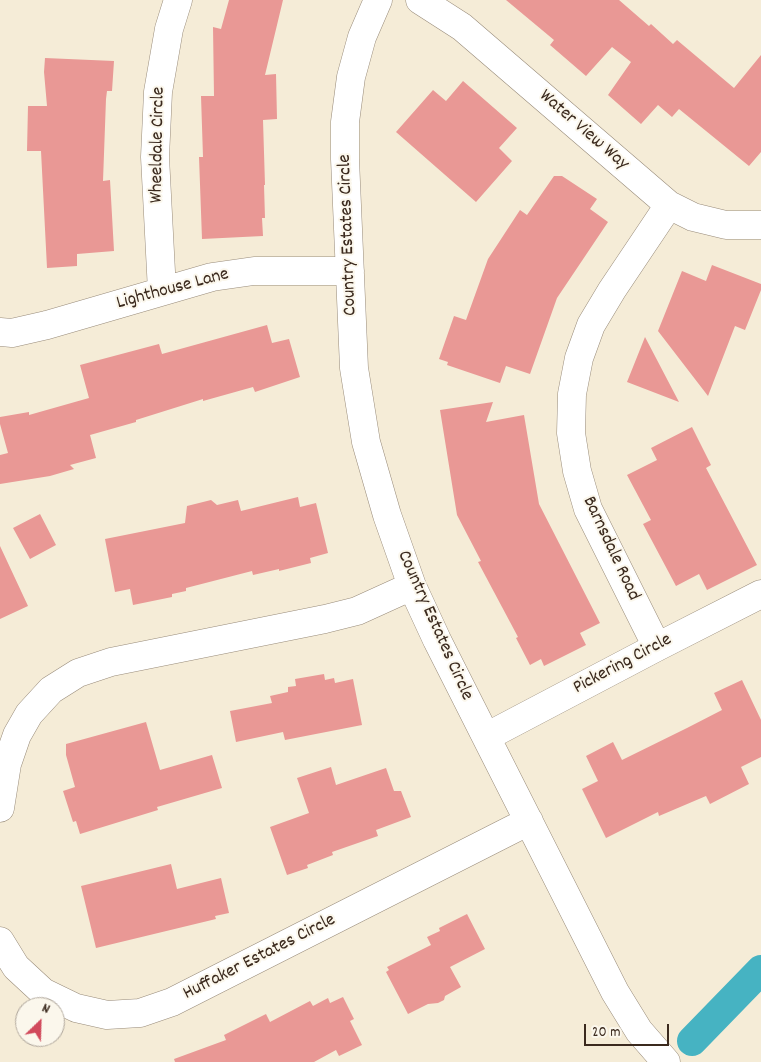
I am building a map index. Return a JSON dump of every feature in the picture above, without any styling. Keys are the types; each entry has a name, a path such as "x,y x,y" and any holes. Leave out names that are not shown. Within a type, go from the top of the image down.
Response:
{"street":[{"name":"Wheeldale Circle","path":"162,291 155,157 158,92 169,29 178,0"},
{"name":"Country Estates Circle","path":"378,0 362,37 351,77 345,122 354,368 366,442 387,515 412,586 437,640 616,992 639,1031 666,1062"},
{"name":"Water View Way","path":"420,0 462,27 669,205 693,217 726,225 761,225"},
{"name":"Barnsdale Road","path":"657,647 588,509 577,471 570,433 574,385 579,358 591,325 669,205"},
{"name":"Lighthouse Lane","path":"0,332 12,333 46,326 212,277 254,271 350,271"},
{"path":"0,808 7,764 17,734 29,714 51,690 78,673 111,662 326,619 356,610 412,586"},
{"name":"Pickering Circle","path":"486,737 761,594"},
{"name":"Huffaker Estates Circle","path":"0,941 16,967 43,992 76,1008 107,1015 140,1013 172,1002 529,822"}],"building":[{"path":"229,0 283,0 265,75 276,74 277,119 263,120 265,218 262,218 263,236 202,239 199,157 203,157 201,96 214,96 213,27 221,29"},
{"path":"506,0 619,0 649,26 651,24 673,44 677,40 734,88 761,55 761,152 749,166 679,109 672,117 658,105 641,124 608,95 631,62 612,47 586,76 550,45 554,40"},
{"path":"45,58 114,61 112,91 107,91 106,99 103,181 110,180 114,251 77,254 77,266 47,268 41,151 27,151 28,106 47,106 44,72"},
{"path":"463,81 517,128 499,148 512,161 476,202 396,132 433,90 446,101"},
{"path":"554,176 562,176 597,199 590,209 608,222 557,298 530,374 506,366 500,383 447,365 448,362 439,359 454,316 466,320 488,259 520,210 527,215"},
{"path":"712,265 761,284 761,290 745,330 735,326 708,396 658,331 682,271 706,281"},
{"path":"267,325 272,343 289,339 300,377 255,392 253,387 203,401 203,399 136,420 136,422 90,435 96,458 70,465 74,469 50,476 0,484 0,455 8,453 0,424 0,417 29,412 29,415 89,398 80,365 159,344 162,354"},
{"path":"645,337 679,402 627,382"},
{"path":"493,402 486,422 524,415 539,504 600,623 580,633 586,645 544,666 541,659 530,665 516,638 518,637 478,562 481,561 457,515 440,410"},
{"path":"692,427 711,465 706,468 757,565 707,590 699,574 676,586 643,524 651,520 627,475 657,460 651,448"},
{"path":"298,497 300,507 316,503 328,553 310,558 311,563 253,575 252,571 186,588 186,591 172,594 172,597 133,605 130,589 115,592 105,539 185,523 187,506 211,500 217,505 238,500 241,511"},
{"path":"40,514 56,545 30,559 13,528"},
{"path":"0,546 28,606 0,619"},
{"path":"324,674 325,680 334,678 335,683 353,679 362,725 285,740 283,732 236,742 230,711 272,703 270,696 288,692 288,687 296,686 295,679"},
{"path":"742,680 761,720 761,757 741,767 749,784 710,804 706,796 659,816 658,812 606,838 582,789 598,781 586,756 613,742 622,760 722,710 714,693"},
{"path":"146,722 160,770 212,755 222,788 157,807 158,810 80,834 76,821 73,822 63,791 75,787 66,755 66,744"},
{"path":"331,767 336,785 386,768 394,791 401,791 411,817 376,830 378,836 332,852 333,855 307,865 308,868 287,875 270,827 309,813 297,778"},
{"path":"171,864 177,889 221,878 229,913 215,916 216,919 96,948 81,886"},
{"path":"467,914 485,949 450,967 461,987 445,996 444,1000 428,1004 408,1014 386,972 389,970 387,967 431,945 427,937 440,931 439,928"},
{"path":"343,997 354,1019 350,1021 362,1045 339,1056 336,1050 314,1062 175,1062 174,1059 226,1040 224,1035 266,1014 270,1022 310,1001 313,1006 328,998 330,1003"}],"waterway":[{"path":"692,1041 761,970"}]}
